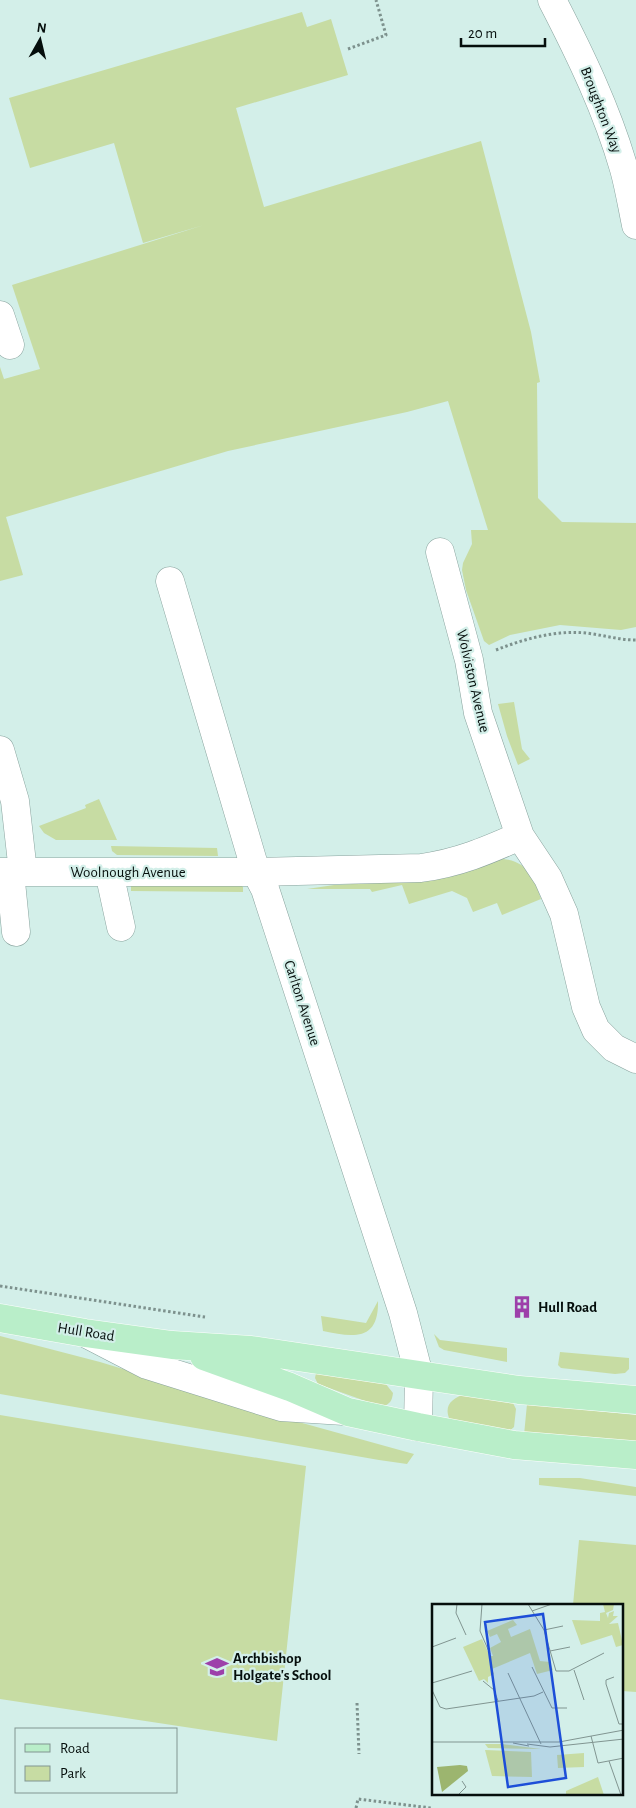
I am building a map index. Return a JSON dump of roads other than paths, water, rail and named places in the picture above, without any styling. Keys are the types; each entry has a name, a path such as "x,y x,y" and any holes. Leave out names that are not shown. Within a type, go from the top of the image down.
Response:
{"main road":[{"name":"Hull Road","path":"0,1318 85,1333 172,1345 251,1350 519,1390 636,1400"},
{"name":"Hull Road","path":"172,1345 290,1387 348,1412 418,1428 514,1445 636,1455"}],"street":[{"name":"Broughton Way","path":"552,0 579,53 630,168 636,225"},
{"path":"0,315 10,344"},
{"name":"Wolviston Avenue","path":"440,552 469,660 478,713 520,836 548,878 564,914 586,1007 596,1030 614,1048 636,1059"},
{"name":"Carlton Avenue","path":"170,581 256,872 265,889 400,1304 419,1375 418,1428"},
{"path":"0,750 15,801 11,872 16,932"},
{"path":"256,872 421,868 445,865 471,857 520,836"},
{"name":"Woolnough Avenue","path":"11,872 256,872"},
{"path":"109,872 121,927"},
{"path":"85,1333 147,1365 281,1407 348,1412"}],"place":[{"name":"Hull Road","path":"522,1307"},
{"name":"Archbishop Holgate's School","path":"217,1667"}]}
